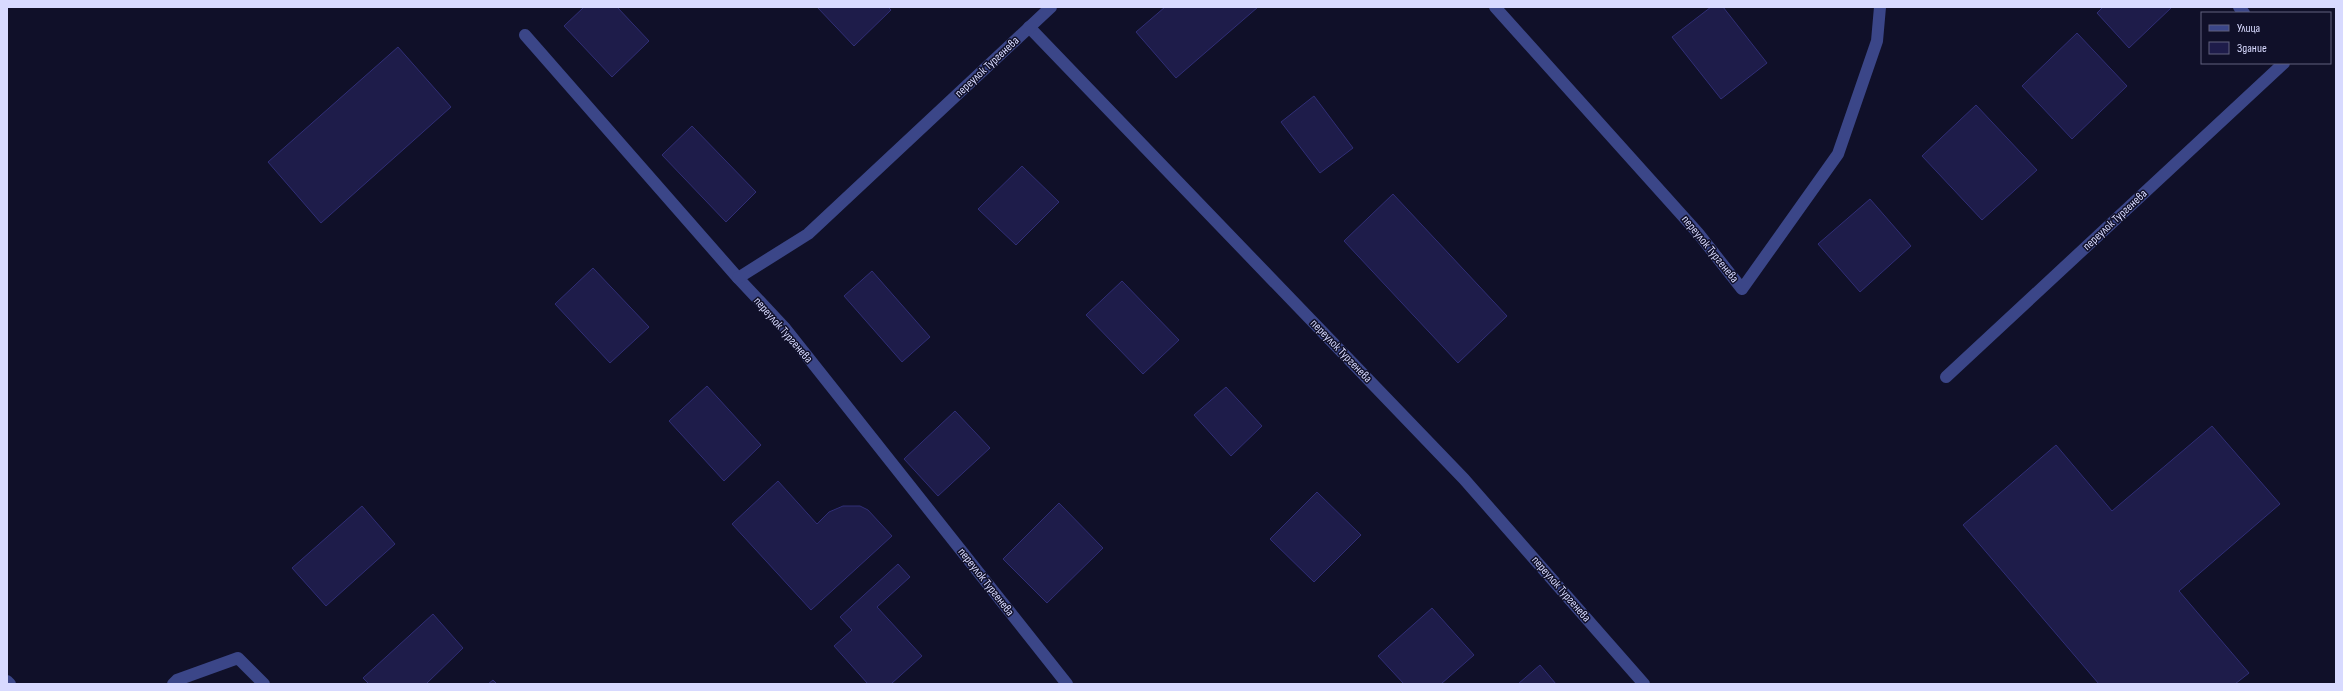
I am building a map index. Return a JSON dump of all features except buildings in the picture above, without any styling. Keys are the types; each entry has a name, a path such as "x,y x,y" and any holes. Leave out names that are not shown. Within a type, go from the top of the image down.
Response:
{"street":[{"name":"переулок Тургенева","path":"1051,7 808,234 738,278 784,327 1067,684"},
{"name":"переулок Тургенева","path":"1495,7 1698,233 1742,289 1838,154 1877,42 1880,7"},
{"name":"переулок Тургенева","path":"1029,27 1464,479 1644,684"},
{"path":"525,35 738,278"},
{"name":"переулок Тургенева","path":"1946,377 2283,64"},
{"path":"173,684 177,680 238,658 264,684"},
{"path":"7,681 10,684"}]}
